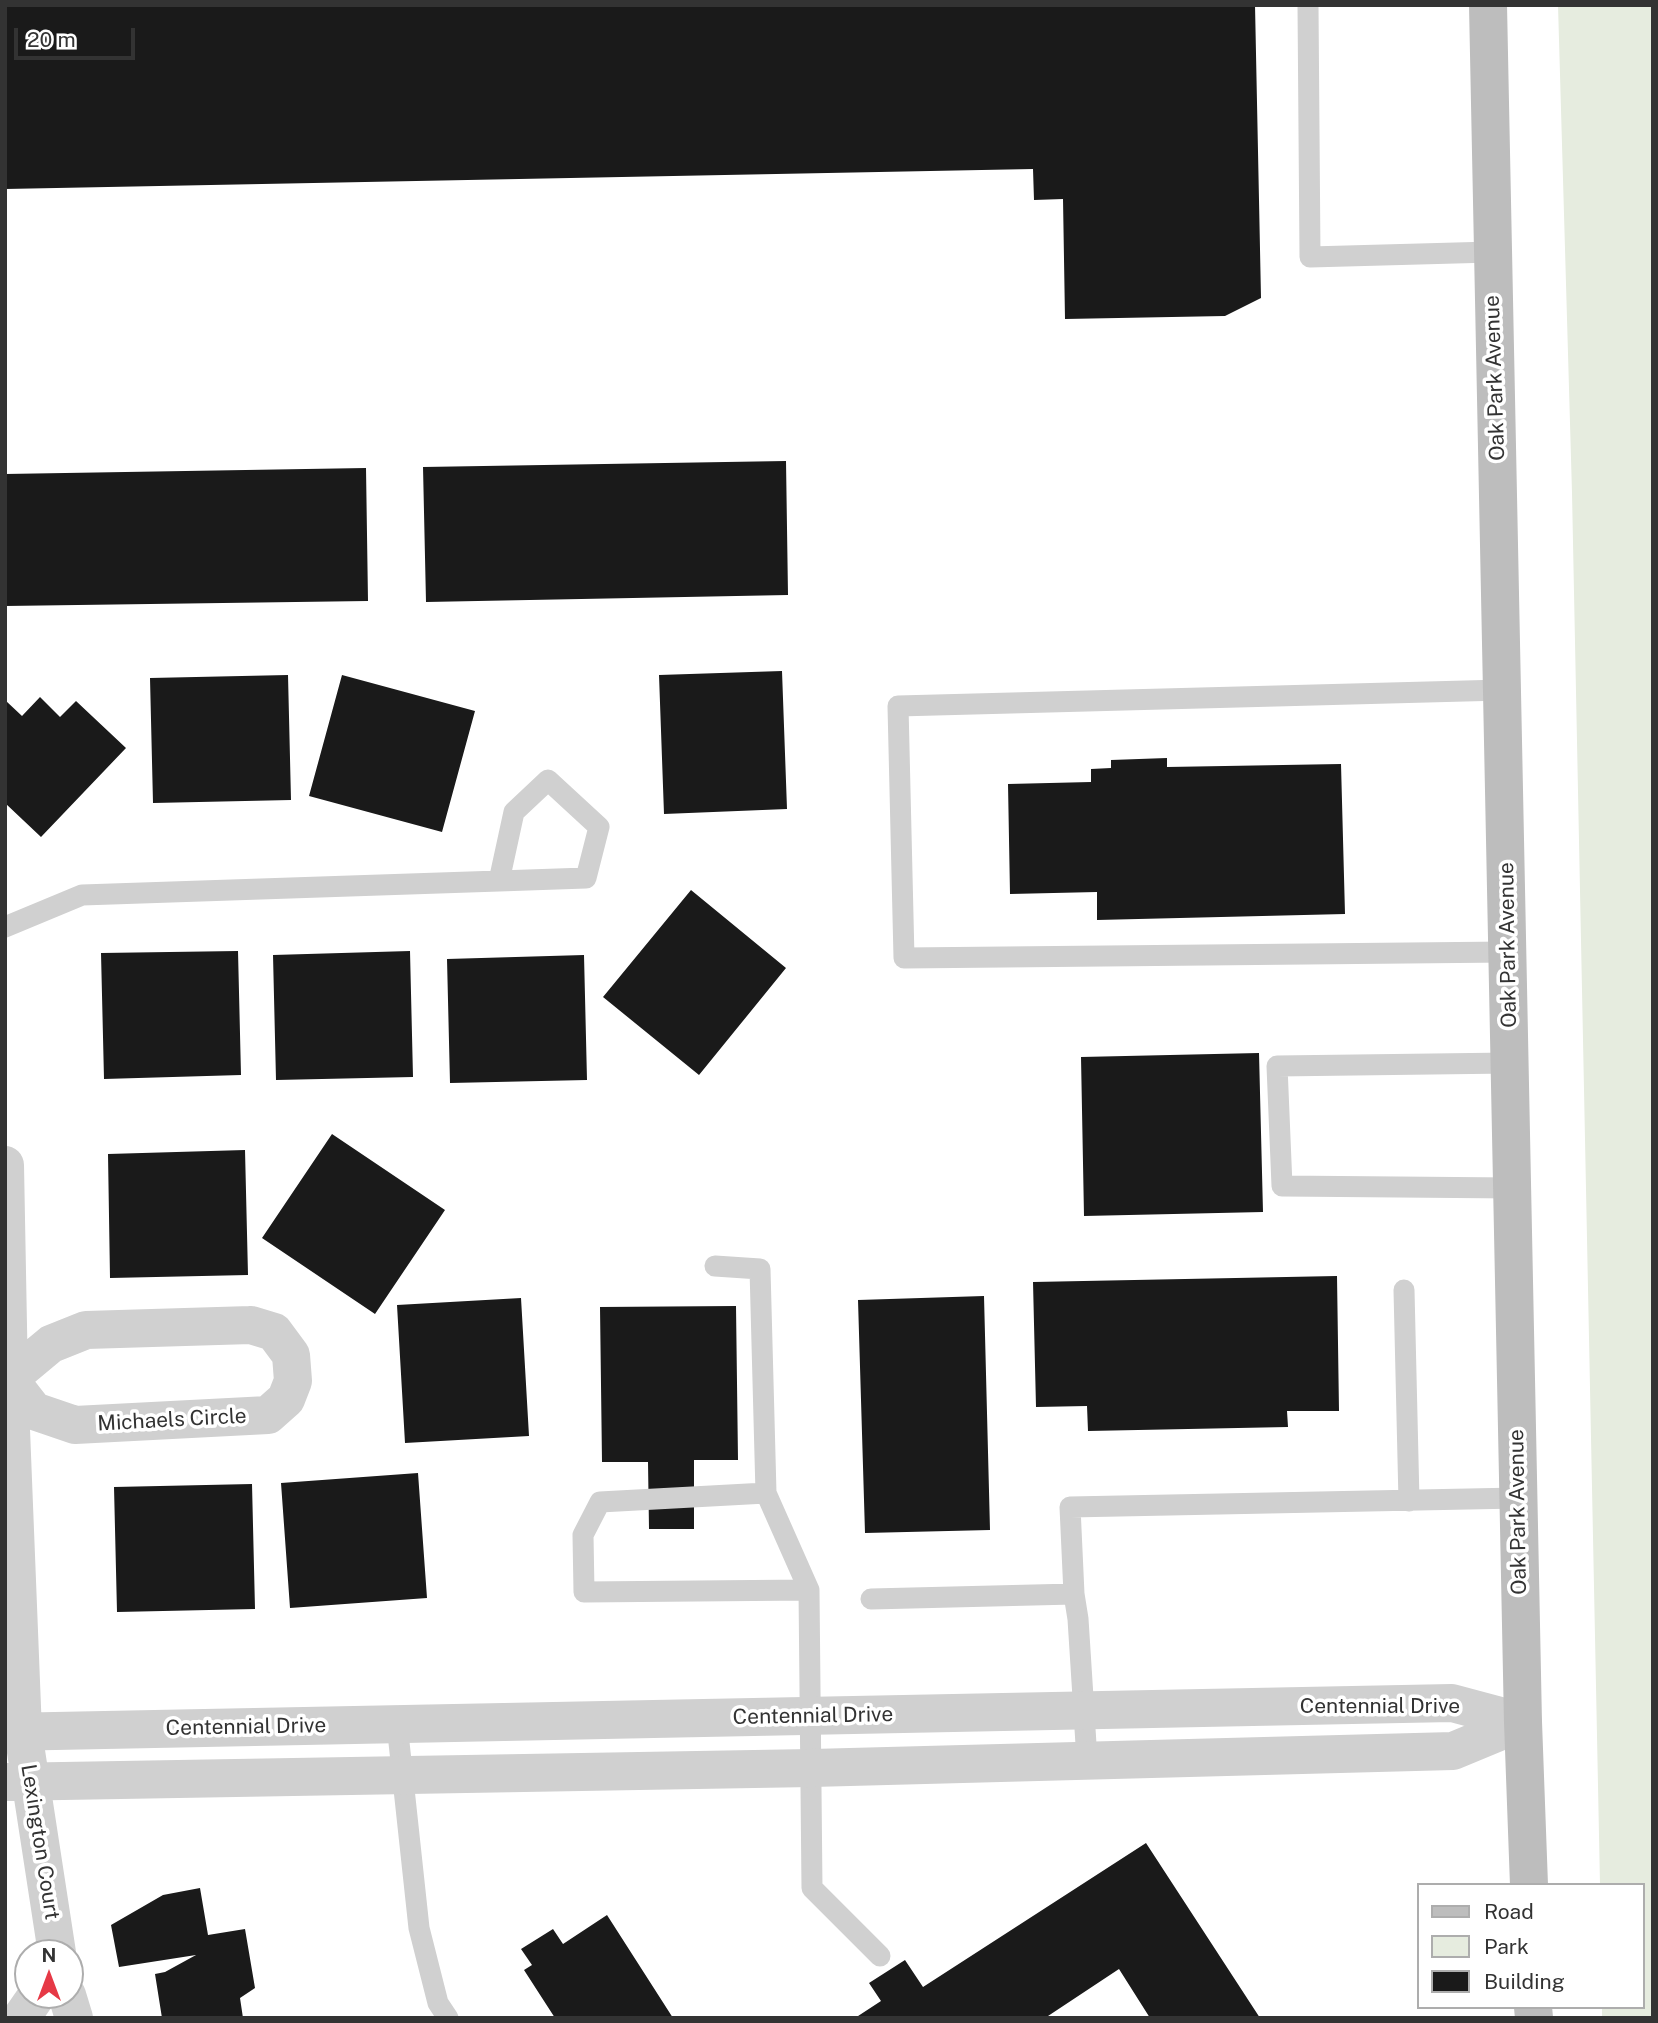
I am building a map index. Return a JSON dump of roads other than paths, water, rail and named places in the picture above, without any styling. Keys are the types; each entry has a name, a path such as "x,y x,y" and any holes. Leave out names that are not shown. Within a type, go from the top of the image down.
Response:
{"street":[{"name":"Oak Park Avenue","path":"1488,5 1518,1498 1529,1883"},
{"name":"Lexington Court","path":"5,1165 14,1732 18,1782 54,1939"},
{"name":"Michaels Circle","path":"251,1325 274,1332 291,1355 293,1381 286,1399 268,1415 75,1425 34,1411 7,1378 51,1345 86,1330 251,1325"},
{"name":"Centennial Drive","path":"14,1732 1452,1703 1523,1722"},
{"name":"Centennial Drive","path":"18,1782 812,1768 1453,1751 1523,1722"}],"lane":[{"path":"1308,5 1310,257 1492,252"},
{"path":"1503,690 898,706 904,958 1508,952"},
{"path":"5,927 82,895 499,881 586,878 599,827 548,780 514,812 499,881"},
{"path":"1510,1063 1277,1066 1282,1186 1513,1188"},
{"path":"715,1266 760,1269 766,1493 809,1590 812,1888 880,1956"},
{"path":"1404,1290 1409,1501"},
{"path":"766,1493 600,1502 583,1535 584,1592 809,1590"},
{"path":"1087,1760 1070,1507 1518,1498"},
{"path":"871,1599 1074,1594"},
{"path":"397,1724 419,1928 438,2003 447,2018"}]}
